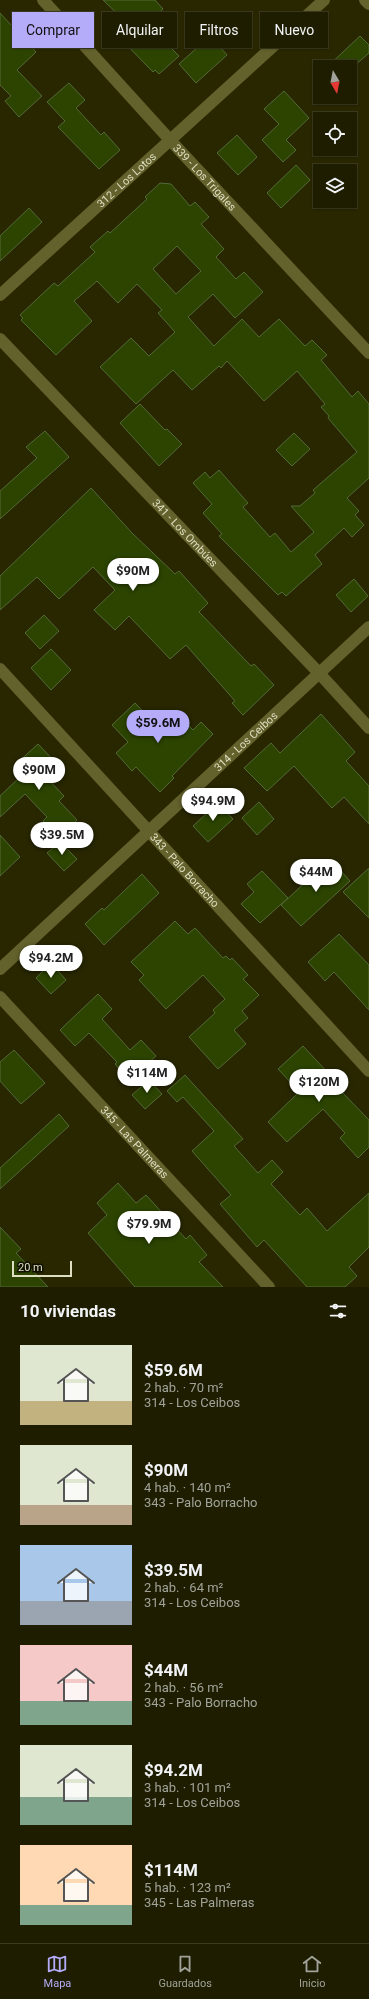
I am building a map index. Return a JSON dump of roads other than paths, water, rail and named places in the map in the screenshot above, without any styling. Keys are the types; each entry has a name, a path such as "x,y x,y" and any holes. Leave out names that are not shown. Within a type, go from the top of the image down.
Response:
{"street":[{"name":"339 - Los Trigales","path":"43,0 170,140 369,353"},
{"name":"312 - Los Lotos","path":"0,295 324,0"},
{"path":"366,0 369,4"},
{"name":"341 - Los Ombúes","path":"0,339 319,673 369,728"},
{"name":"314 - Los Ceibos","path":"0,969 369,627"},
{"name":"343 - Palo Borracho","path":"0,669 369,1072"},
{"name":"345 - Las Palmeras","path":"0,997 269,1287"}]}
